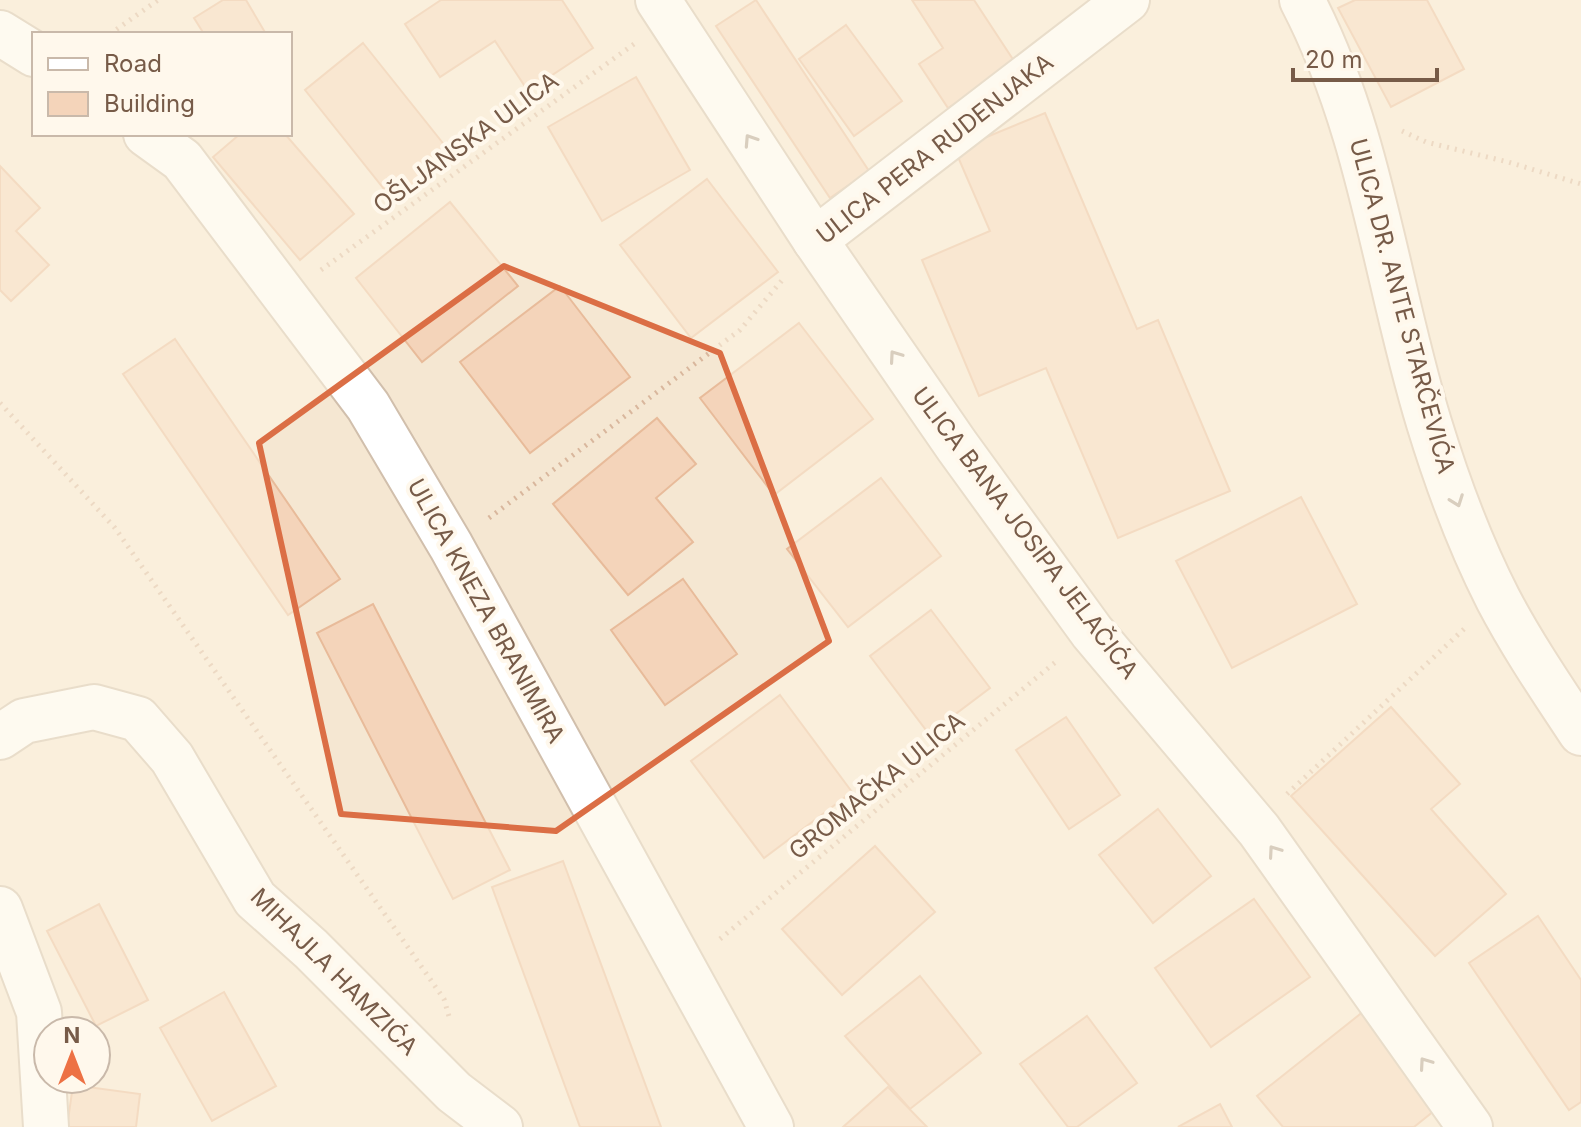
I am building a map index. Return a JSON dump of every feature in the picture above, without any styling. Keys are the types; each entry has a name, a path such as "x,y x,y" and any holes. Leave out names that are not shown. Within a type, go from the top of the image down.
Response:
{"street":[{"name":"ULICA PERA RUDENJAKA","path":"815,240 1127,0"},
{"name":"ULICA DR. ANTE STARČEVIĆA","path":"1302,0 1345,104 1372,192 1429,423 1460,511 1498,598 1581,733"},
{"name":"ULICA BANA JOSIPA JELAČIĆA","path":"664,9 815,240 957,446 1092,632 1259,830 1470,1127"},
{"path":"0,33 32,53"},
{"name":"ULICA KNEZA BRANIMIRA","path":"149,136 182,160 368,406 451,546 771,1127"},
{"name":"MIHAJLA HAMZIĆA","path":"0,737 24,721 94,707 138,719 172,758 255,899 311,949 454,1092 500,1127"},
{"path":"0,909 39,1012 46,1127"}],"path":[{"path":"113,32 158,0"},
{"name":"OŠLJANSKA ULICA","path":"283,297 664,9"},
{"path":"1345,104 1426,142 1581,184"},
{"name":"ULICA PERA RUDENJAKA","path":"451,546 740,330 815,240"},
{"path":"0,403 115,528 444,999 458,1049 454,1092"},
{"path":"1278,803 1498,598"},
{"name":"GROMAČKA ULICA","path":"684,968 1092,632"}],"highlighted area":[{"path":"504,266 720,353 829,641 556,831 341,814 259,443"}],"shaded area":[{"path":"0,0 1581,0 1581,1127 0,1127"}],"building":[{"path":"223,0 246,0 265,32 203,32 194,18"},
{"path":"441,0 562,0 593,48 528,91 495,41 440,77 405,24"},
{"path":"756,0 869,171 830,198 716,26"},
{"path":"912,0 974,0 1016,64 948,108 919,64 943,48"},
{"path":"1355,0 1427,0 1464,69 1391,107 1338,8"},
{"path":"846,25 902,101 854,136 799,59"},
{"path":"363,43 454,157 396,204 305,90"},
{"path":"636,77 690,170 602,221 548,127"},
{"path":"1045,113 1137,329 1158,320 1230,491 1118,538 1046,368 979,396 922,260 990,231 955,150"},
{"path":"238,136 287,136 354,214 300,260 213,157"},
{"path":"0,166 40,208 16,231 49,265 11,301 0,290"},
{"path":"707,179 778,272 691,338 620,245"},
{"path":"450,202 518,286 422,362 356,278"},
{"path":"560,286 630,377 530,453 460,362"},
{"path":"799,323 873,419 774,495 700,398"},
{"path":"175,339 340,579 288,615 123,374"},
{"path":"657,418 696,464 656,498 693,542 628,595 553,504"},
{"path":"881,478 941,556 848,627 787,549"},
{"path":"1301,497 1357,604 1232,668 1176,561"},
{"path":"683,579 737,654 665,705 611,630"},
{"path":"373,604 510,870 453,899 317,633"},
{"path":"931,610 990,688 929,734 870,656"},
{"path":"780,695 852,792 764,858 691,761"},
{"path":"1391,707 1460,784 1431,809 1506,894 1435,956 1291,796"},
{"path":"1066,717 1120,795 1069,829 1016,750"},
{"path":"1158,809 1211,876 1153,923 1099,855"},
{"path":"875,846 935,912 842,995 782,929"},
{"path":"563,861 661,1127 580,1127 492,887"},
{"path":"1254,899 1310,977 1211,1047 1155,968"},
{"path":"99,904 148,1000 112,1018 112,1015 90,1015 47,931"},
{"path":"1538,916 1581,980 1581,1102 1569,1110 1469,963"},
{"path":"920,976 981,1053 910,1109 845,1036"},
{"path":"224,992 276,1086 212,1121 160,1028"},
{"path":"1369,1007 1445,1102 1414,1127 1283,1127 1257,1096"},
{"path":"1087,1016 1137,1083 1077,1127 1068,1127 1020,1064"},
{"path":"888,1087 927,1127 843,1127"},
{"path":"112,1090 140,1094 136,1127 67,1127 72,1095 112,1095"},
{"path":"1220,1104 1232,1127 1178,1127"}]}
